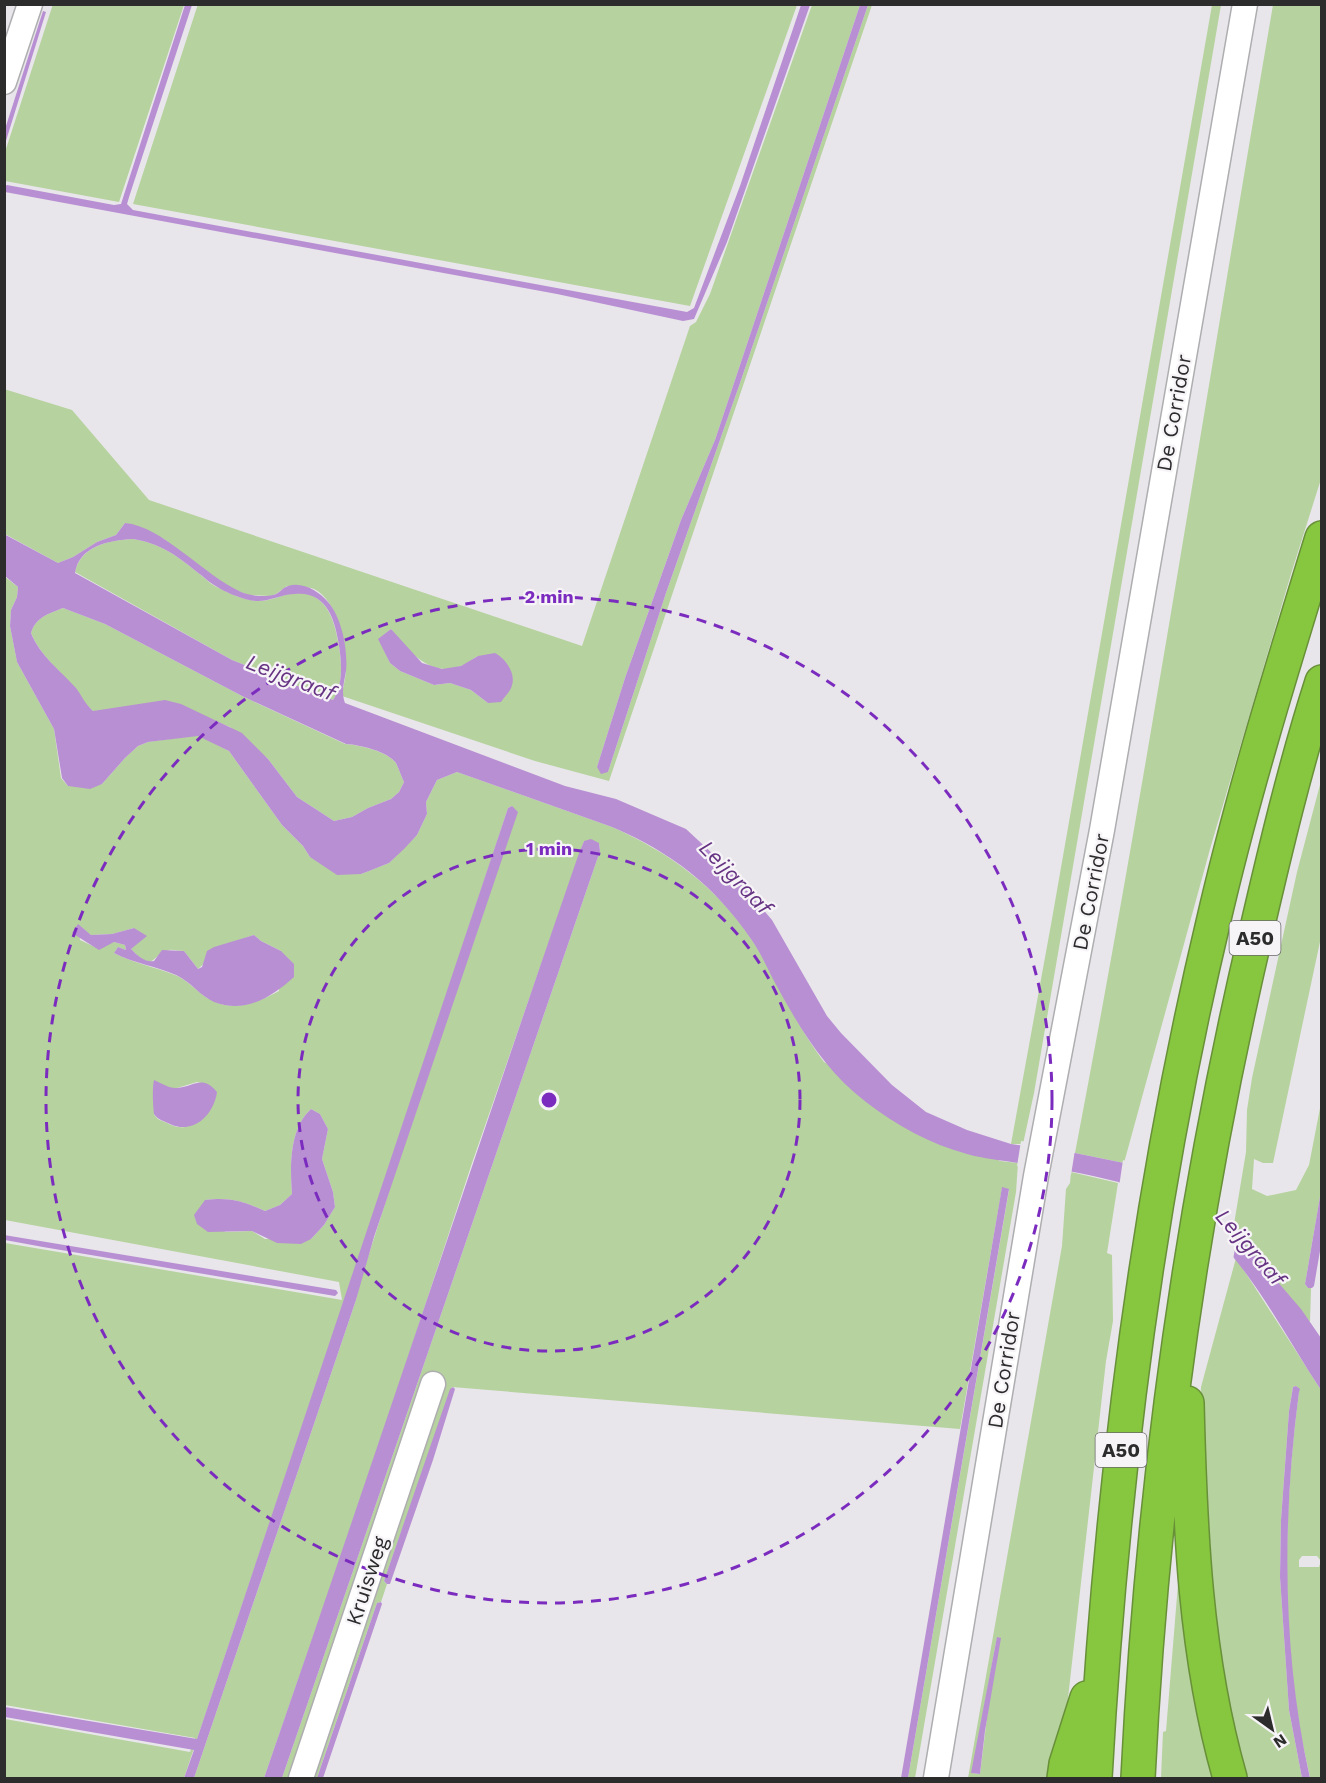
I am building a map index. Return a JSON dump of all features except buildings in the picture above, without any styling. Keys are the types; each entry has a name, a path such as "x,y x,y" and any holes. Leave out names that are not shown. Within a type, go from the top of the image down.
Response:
{"highway":[{"name":"A50","path":"1095,1779 1102,1647 1123,1432 1147,1254 1168,1135 1213,923 1271,703 1322,538"},
{"name":"A50","path":"1138,1779 1156,1525 1171,1392 1208,1157 1237,1015 1268,881 1309,722 1322,682"},
{"name":"A50","path":"1186,1295 1192,1547 1200,1628 1210,1692 1230,1779"},
{"name":"A50","path":"1064,1779 1066,1764 1102,1647"}],"street":[{"path":"4,82 30,4"},
{"name":"De Corridor","path":"936,1779 1036,1176 1102,830 1245,4"},
{"name":"Kruisweg","path":"301,1779 433,1384"}],"green space":[{"path":"53,4 184,5 119,202 5,181 5,152"},
{"path":"198,4 797,5 690,306 133,204"},
{"path":"812,5 860,5 715,440 681,520 625,678 597,767 608,772 666,593 868,5 872,5 609,781 535,761 342,696 346,668 339,624 329,603 314,589 287,586 271,596 248,595 233,589 202,569 164,539 125,523 116,535 97,542 73,557 58,563 5,534 4,389 72,410 149,500 582,646 690,326 696,322 710,294","holes":["391,629 412,654 439,668 450,669 461,666 478,656 488,703 471,690 450,683 434,685 400,671 390,663 379,639"]},
{"path":"1212,5 1221,5 1034,1093 1023,1144 1011,1144 1052,919"},
{"path":"1273,5 1321,5 1321,479 1210,849 1124,1163 1075,1153 1152,723"},
{"path":"133,539 167,551 213,585 239,597 259,601 295,593 315,597 322,602 332,618 340,654 340,681 333,700 232,660 75,572 83,556 97,546"},
{"path":"4,576 18,587 17,597 11,610 10,626 17,662 54,729 61,778 68,786 102,784 138,746 148,742 198,735 229,751 282,825 303,846 310,857 361,874 389,863 417,835 427,814 426,802 437,780 457,772 612,827 653,848 691,873 739,921 761,955 804,1033 824,1062 1000,1161 1018,1163 1016,1192 915,1778 908,1778 1009,1190 1002,1188 960,1429 452,1387 384,1581 387,1584 381,1602 377,1603 317,1778 282,1778 600,851 599,843 584,841 472,1163 374,1461 264,1778 194,1778 356,1300 512,806 508,808 184,1778 5,1778 5,1719 190,1752 195,1738 5,1705 5,1243 342,1300 339,1282 5,1220","holes":["78,925 91,935 112,934 134,928 137,942 131,949 144,961 151,961 169,950 184,951 198,969 224,945 254,935 281,951 279,991 247,1004 238,1006 222,1004 208,998 175,975 114,953 118,947 126,950 125,945 114,942 95,947 80,940","197,1082 209,1085 201,1120 180,1127 155,1116 155,1098 171,1088","311,1109 320,1114 328,1129 322,1159 333,1192 335,1207 324,1225 311,1239 265,1239 252,1231 225,1232 205,1200 236,1201 265,1211 280,1205 292,1194 292,1149 298,1127"]},
{"path":"63,608 105,624 244,697 345,744 365,747 386,755 396,763 404,782 399,792 391,799 352,817 334,821 297,797 268,759 230,727 218,722 93,711 41,651 31,633 39,620"},
{"path":"1321,781 1321,937 1273,1163 1263,1163 1254,1159 1252,1189 1267,1196 1296,1190 1309,1165 1321,1103 1321,1191 1305,1284 1311,1288 1310,1322 1233,1230 1246,1152 1247,1110 1252,1078 1297,872"},
{"path":"1071,1172 1118,1183 1107,1253 1112,1255 1113,1321 1106,1361 1068,1698 1056,1778 968,1778 1062,1246 1066,1189 1070,1183","holes":["997,1637 980,1774 972,1773"]},
{"path":"1236,1258 1321,1390 1321,1561 1321,1778 1310,1778 1297,1713 1288,1628 1288,1508 1299,1389 1296,1386 1293,1387 1289,1411 1281,1520 1280,1577 1289,1710 1302,1778 1237,1778 1231,1757 1197,1454 1201,1387","holes":["1302,1556 1317,1556 1321,1561 1319,1567 1299,1567 1299,1560"]},
{"path":"1182,1535 1222,1778 1161,1778 1163,1732 1166,1731"}],"shaded area":[{"path":"185,5 192,5 127,204 133,210 687,312 694,308 740,186 801,5 810,5 727,242 694,319 683,321 557,294 5,192 7,185 114,205 121,204"},
{"path":"860,5 868,5 666,593 608,772 601,774 597,767 625,678 681,520 715,440"},
{"path":"43,11 46,12 5,144 5,129"},
{"path":"125,523 139,526 168,542 227,585 245,593 269,596 288,586 299,585 320,594 333,609 343,635 346,663 343,691 345,703 565,786 616,799 686,829 727,867 772,920 827,1016 841,1033 892,1085 926,1112 967,1130 1011,1144 1070,1152 1124,1163 1233,1230 1301,1309 1321,1338 1321,1390 1245,1272 1208,1230 1187,1212 1170,1202 1129,1185 1060,1169 980,1157 953,1150 914,1133 851,1090 814,1047 793,1015 754,944 737,920 690,872 633,837 612,827 457,772 437,780 426,802 427,814 417,835 389,863 361,874 337,875 310,857 303,846 282,825 229,751 198,736 148,742 138,746 102,784 90,789 68,786 62,778 54,729 17,662 10,626 11,610 17,597 18,587 5,576 4,534 58,563 73,557 97,542 116,535","holes":["133,539 167,551 213,585 238,597 258,601 290,594 306,594 322,602 332,617 340,653 340,681 333,700 232,660 75,573 83,556 97,546","63,608 105,624 244,697 346,744 366,747 386,755 396,763 404,782 399,792 391,799 352,817 334,821 297,797 268,759 242,733 181,704 165,700 93,711 76,688 45,656 31,633 39,620"]},
{"path":"391,629 422,663 442,669 461,666 478,656 495,653 506,662 511,671 513,680 510,689 501,702 488,703 471,690 450,683 434,685 400,671 390,663 378,639"},
{"path":"512,806 518,812 194,1778 184,1778 194,1750 5,1717 5,1707 197,1739 508,808"},
{"path":"591,839 599,843 600,851 282,1778 264,1778 578,856 584,841"},
{"path":"78,924 91,935 112,934 134,928 147,936 131,949 141,958 154,961 162,950 184,951 198,969 202,967 207,951 254,935 281,951 294,964 294,977 277,991 257,1002 247,1005 225,1005 209,999 176,975 114,953 118,947 126,950 125,945 114,942 99,950 72,933"},
{"path":"154,1080 174,1088 198,1083 207,1084 217,1092 212,1108 201,1121 187,1127 178,1127 159,1119 154,1114"},
{"path":"311,1109 320,1114 328,1129 322,1159 333,1192 335,1207 324,1225 311,1239 301,1244 277,1243 252,1231 208,1232 197,1224 194,1215 205,1200 236,1201 265,1211 280,1205 292,1194 292,1149 298,1127"},
{"path":"1002,1187 1009,1189 908,1778 901,1778"},
{"path":"1321,1191 1321,1245 1314,1286 1308,1288 1305,1284"},
{"path":"4,1235 336,1290 338,1293 335,1296 43,1247 5,1240"},
{"path":"453,1387 455,1389 433,1460 390,1584 387,1584 384,1581 450,1389"},
{"path":"1293,1387 1300,1389 1293,1440 1290,1489 1288,1586 1294,1683 1310,1778 1302,1778 1289,1710 1280,1577 1281,1520 1289,1411"},
{"path":"381,1602 323,1778 317,1778 377,1603"},
{"path":"997,1637 1001,1638 980,1774 971,1773"}],"pier":[{"path":"1021,1141 1075,1150 1071,1175 1017,1166"},
{"path":"1123,1160 1192,1185 1225,1211 1238,1231 1233,1260 1200,1227 1174,1207 1145,1194 1119,1187"}],"water label":[{"name":"Leijgraaf","path":"291,677"},
{"name":"Leijgraaf","path":"736,877"},
{"name":"Leijgraaf","path":"1251,1247"}]}
